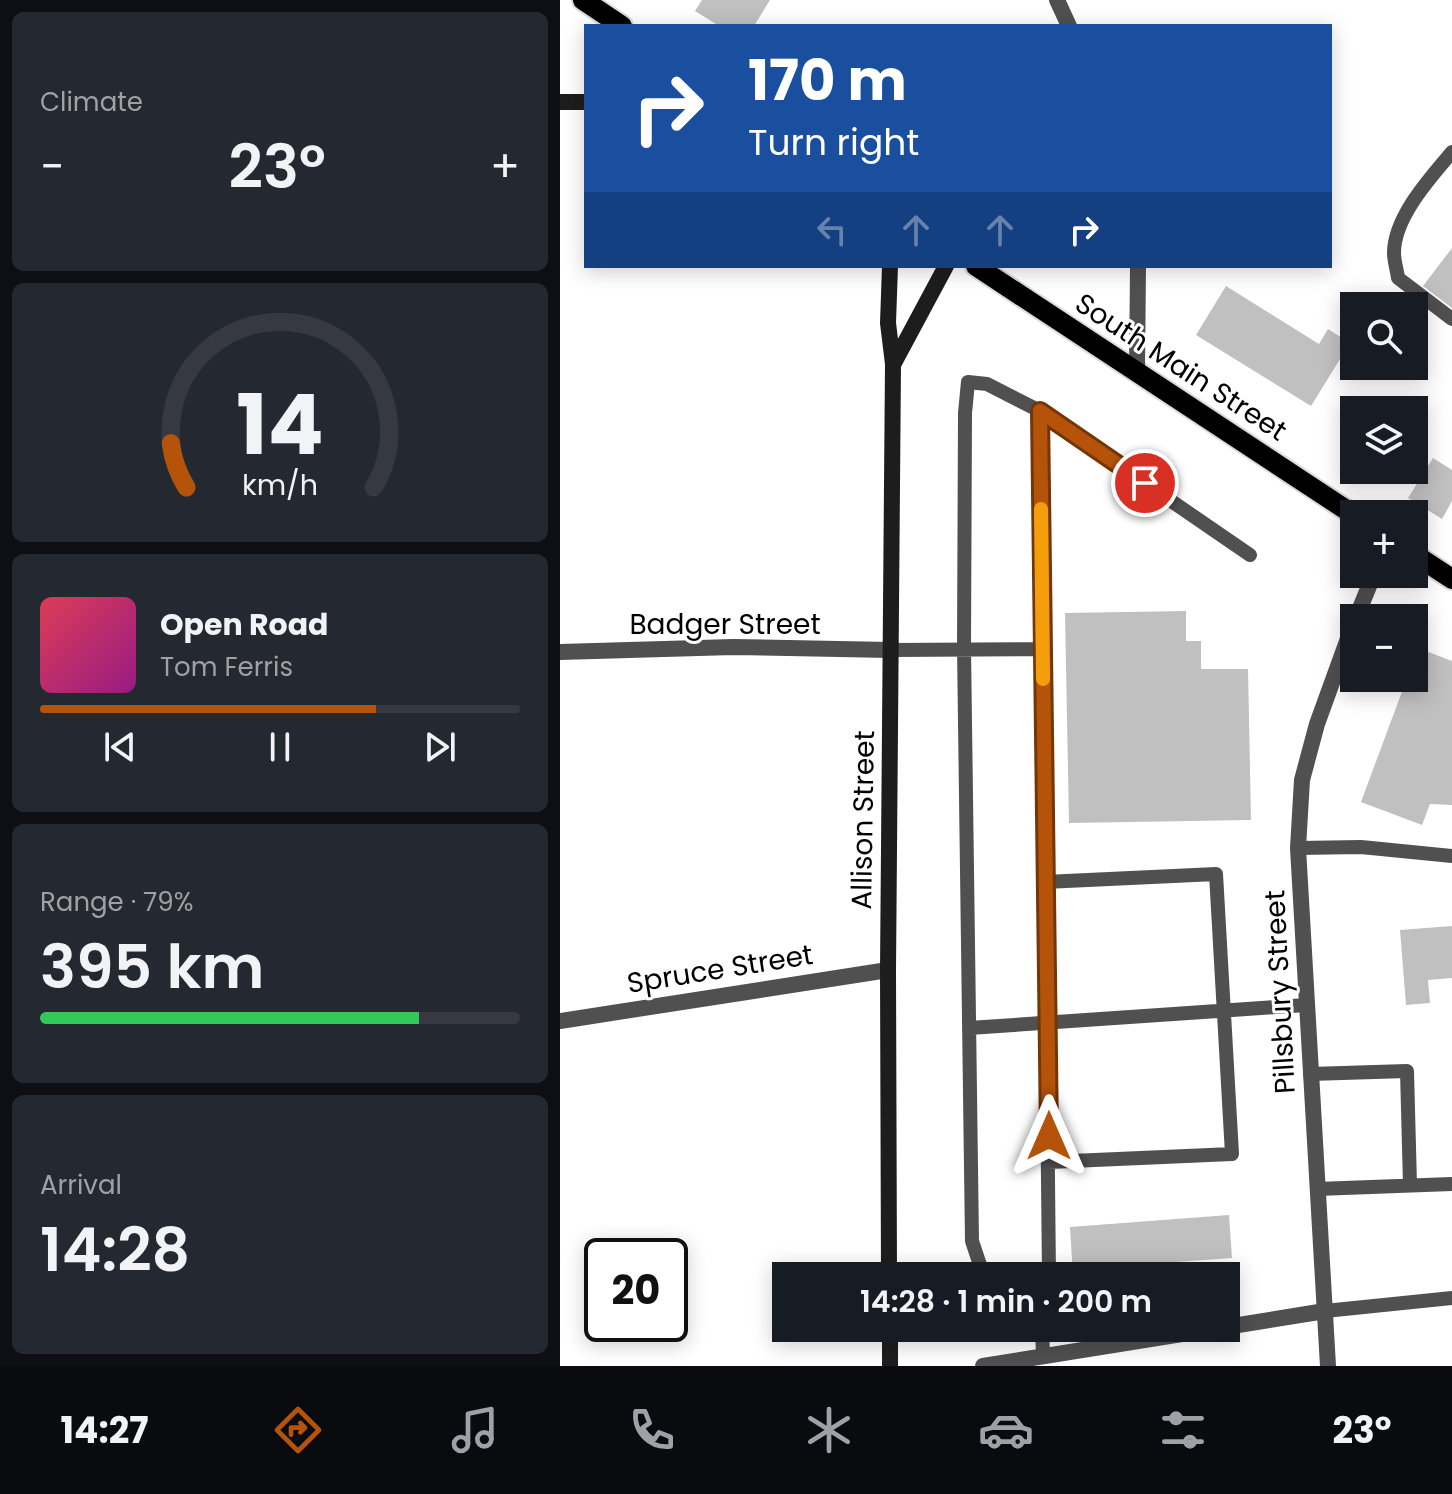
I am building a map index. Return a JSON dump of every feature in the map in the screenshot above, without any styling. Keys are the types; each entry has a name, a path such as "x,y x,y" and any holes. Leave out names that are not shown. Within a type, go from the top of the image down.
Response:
{"main road":[{"path":"583,0 619,24"},
{"name":"South Main Street","path":"979,268 1340,506"},
{"path":"1428,563 1452,579"}],"street":[{"path":"1057,0 1068,24"},
{"path":"560,102 584,102"},
{"name":"Allison Street","path":"889,1262 893,364 888,323 890,268"},
{"name":"Allison Street","path":"893,364 945,268"},
{"path":"1137,371 1138,268"},
{"name":"Badger Street","path":"560,652 733,647 890,650"},
{"name":"Pillsbury Street","path":"1328,1366 1298,848 1302,780 1317,724 1340,661"},
{"name":"Spruce Street","path":"560,1021 888,970"},
{"path":"983,1366 1325,1311"},
{"path":"890,1342 890,1366"}],"lane":[{"path":"1452,152 1401,224 1393,253 1398,278 1452,319"},
{"path":"979,1262 972,1241 964,648 965,413 968,382 987,384 1040,411 1250,555"},
{"path":"1040,411 1049,1262"},
{"path":"890,650 1043,649"},
{"path":"1298,848 1361,847 1452,856"},
{"path":"1045,882 1216,874 1232,1154 1049,1162"},
{"path":"969,1028 1306,1005"},
{"path":"1310,1074 1407,1071 1410,1185"},
{"path":"1317,1189 1452,1184"},
{"path":"1325,1311 1452,1298"},
{"path":"1042,1342 1043,1356"}],"building":[{"path":"702,0 770,0 755,24 716,24 695,11"},
{"path":"1452,248 1452,308 1423,286"},
{"path":"1226,286 1319,344 1328,329 1340,337 1340,359 1311,406 1196,335"},
{"path":"1433,458 1452,470 1452,501 1442,519 1428,510 1428,500 1408,498 1417,484 1428,484 1428,466"},
{"path":"1186,611 1186,641 1201,641 1201,669 1248,669 1251,820 1069,823 1065,613"},
{"path":"1428,652 1452,661 1452,805 1430,804 1422,825 1361,802 1402,692 1428,692"},
{"path":"1452,926 1452,978 1428,980 1430,1003 1406,1005 1400,930"},
{"path":"1229,1215 1232,1258 1176,1262 1072,1262 1070,1227"}],"slow traffic":[{"path":"1041,509 1043,679"}],"route":[{"path":"1049,1136 1040,411 1145,483"}]}
